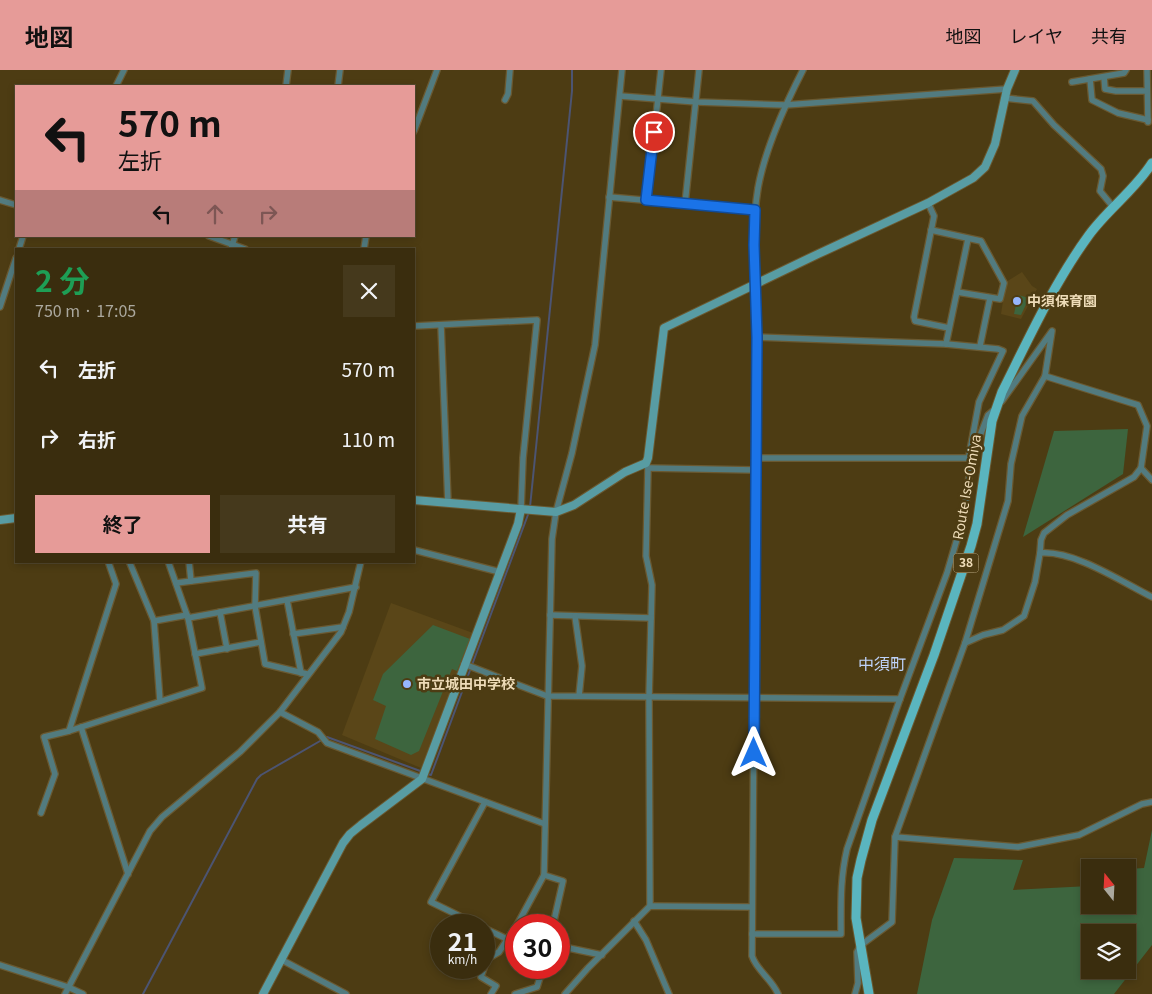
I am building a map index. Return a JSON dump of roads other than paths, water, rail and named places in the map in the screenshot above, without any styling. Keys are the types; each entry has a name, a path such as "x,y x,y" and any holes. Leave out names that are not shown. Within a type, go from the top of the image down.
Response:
{"main road":[{"name":"Route Ise-Omiya","path":"870,994 861,946 856,899 857,878 865,842 934,655 971,546 977,524 989,441 996,408 1002,392 1062,276 1090,233 1140,180 1152,163"}],"street":[{"path":"116,85 124,70"},
{"path":"286,85 288,70"},
{"path":"338,85 340,70"},
{"path":"415,128 437,70"},
{"path":"505,100 508,94 510,70"},
{"path":"522,914 544,875 552,539 556,512 572,453 595,345 622,70"},
{"path":"646,200 661,70"},
{"path":"685,204 700,70"},
{"path":"778,994 775,987 754,963 752,956 757,337 754,245 755,210 764,163 785,105 803,70"},
{"path":"650,906 649,698 652,584 646,556 647,466 664,328 818,254 928,204 972,178 984,167 995,144 1007,89 1015,70"},
{"path":"1072,82 1124,73 1126,70"},
{"path":"1090,79 1092,100 1118,113 1148,122 1147,70"},
{"path":"1104,77 1105,90 1146,91"},
{"path":"620,96 697,102 785,105 1007,89"},
{"path":"1005,98 1034,101 1054,125 1101,169 1103,176 1100,191 1102,196 1114,208"},
{"path":"609,197 755,210"},
{"path":"0,200 15,205"},
{"path":"928,204 934,216 914,317 915,321 949,328"},
{"path":"931,230 981,241 1004,283 1000,300 957,292"},
{"path":"211,237 231,246"},
{"path":"946,344 968,239"},
{"path":"0,307 15,261"},
{"path":"980,346 990,298"},
{"path":"263,994 346,838 423,775 466,665 523,509 523,458 537,320 415,326"},
{"path":"441,325 448,503"},
{"path":"855,994 858,983 857,952 861,946 892,922 895,837 965,642 1008,501 1011,464 1022,416 1045,376 1052,331 996,408 988,415 970,459"},
{"path":"752,934 841,934 840,888 842,869 900,699 947,573 964,512 970,481 970,459 979,402 1003,351 980,346 946,344 757,337"},
{"path":"965,642 984,634 1003,630 1024,616 1035,582 1041,540 1044,533 1067,516 1134,476 1141,468 1147,426 1138,405 1045,376"},
{"path":"756,458 970,459"},
{"path":"415,500 556,512 574,505 625,472 647,466 755,470"},
{"path":"1141,468 1152,480"},
{"path":"0,520 15,518"},
{"path":"415,550 500,572"},
{"path":"1040,553 1050,552 1076,559 1152,597"},
{"path":"69,730 116,584 109,563"},
{"path":"130,563 154,621 160,701"},
{"path":"41,814 55,774 44,736 69,730 202,688 188,617 169,563"},
{"path":"188,563 191,581"},
{"path":"65,994 150,831 162,816 240,752 280,712 304,674 341,632 356,587 361,563"},
{"path":"176,583 256,573 255,606 265,664 304,674"},
{"path":"154,621 220,612 356,587"},
{"path":"287,600 304,674"},
{"path":"220,612 226,648"},
{"path":"550,615 651,618"},
{"path":"575,616 582,666 579,696"},
{"path":"294,634 343,626"},
{"path":"195,654 261,642"},
{"path":"466,665 547,696 900,699"},
{"path":"280,712 318,732 323,738 423,775 484,802 545,824"},
{"path":"81,726 128,874"},
{"path":"456,914 431,902 484,802"},
{"path":"895,837 1018,847 1079,835 1142,804 1152,802"},
{"path":"544,875 563,881 556,914"},
{"path":"565,994 573,983 650,906 752,907"},
{"path":"634,921 646,940 669,994"},
{"path":"494,993 496,986 481,977 487,958 499,952 505,945"},
{"path":"570,948 602,954"},
{"path":"282,960 346,994"},
{"path":"0,965 68,987 82,994"},
{"path":"515,994 537,987 540,979"}],"waterway":[{"path":"530,507 572,91 572,70"},
{"path":"427,774 431,775 529,512"},
{"path":"143,994 257,779 261,775 327,737 423,772"}],"place":[{"name":"中須保育園","path":"1017,301"},
{"name":"市立城田中学校","path":"407,684"}],"district":[{"name":"中須町","path":"882,664"}]}
